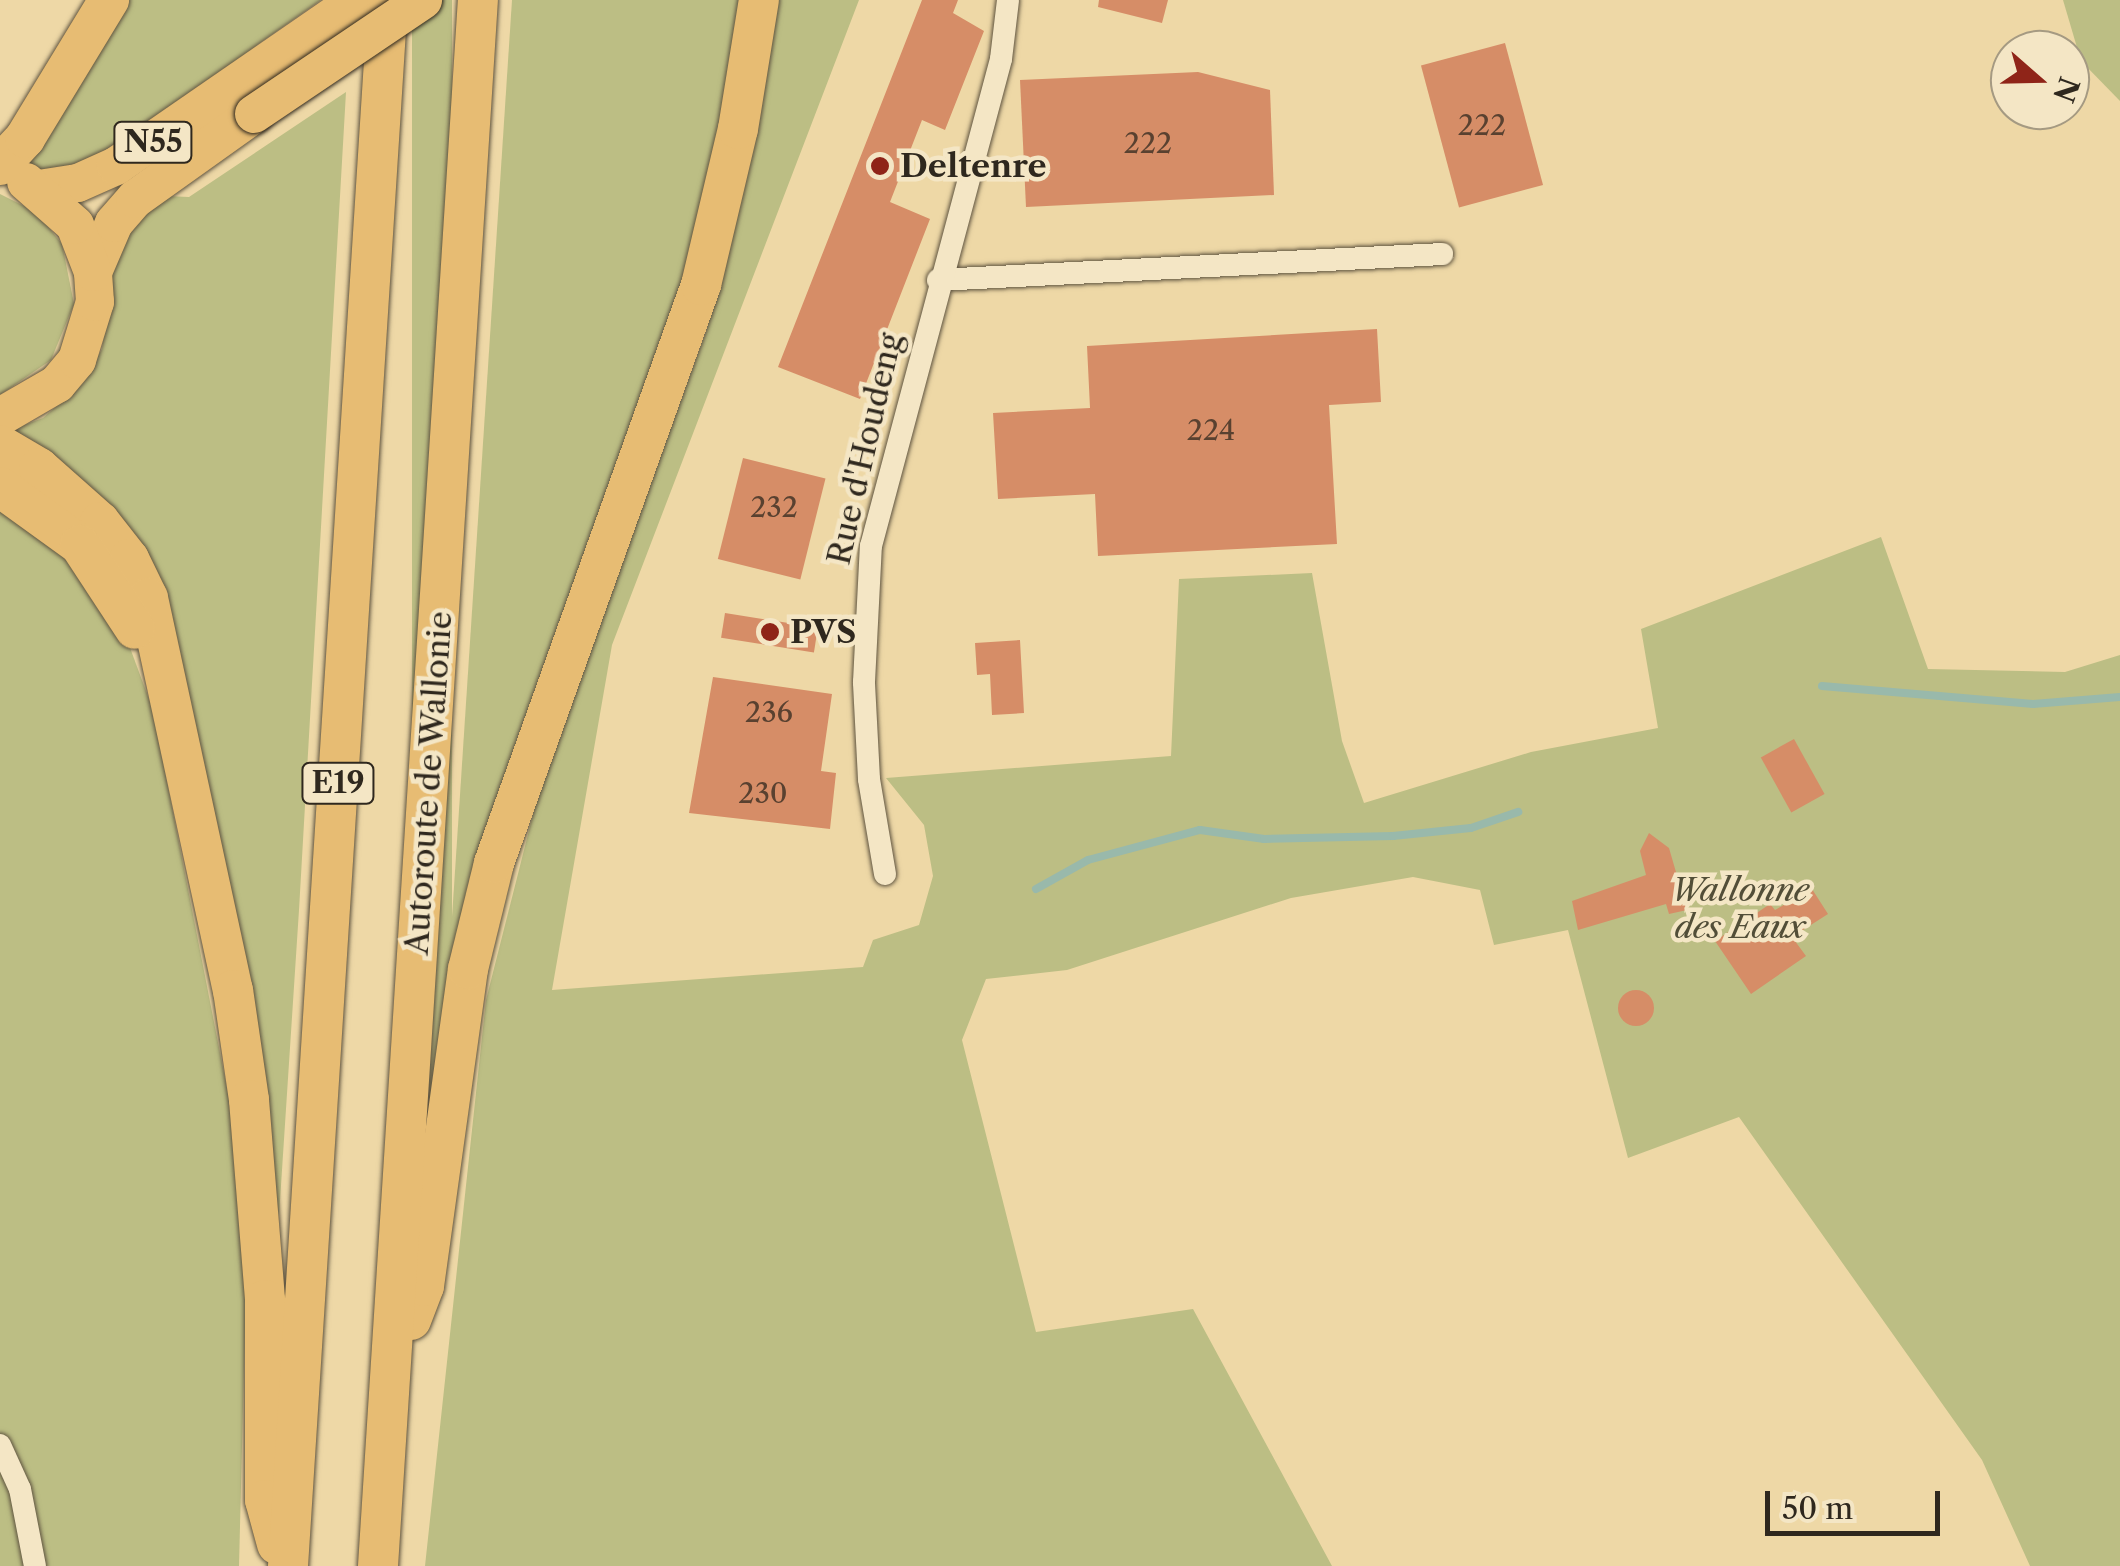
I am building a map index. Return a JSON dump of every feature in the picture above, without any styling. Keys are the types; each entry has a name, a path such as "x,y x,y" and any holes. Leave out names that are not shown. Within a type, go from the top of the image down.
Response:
{"highway":[{"path":"0,164 25,138 109,0"},
{"name":"N55","path":"39,189 78,183 116,166 357,0"},
{"name":"E19","path":"286,1566 388,0"},
{"name":"N55","path":"0,417 34,404 76,360 89,332 93,272 114,222 135,199 423,0"},
{"name":"Autoroute de Wallonie","path":"378,1566 478,0"},
{"path":"392,1373 424,1286 468,969 494,863 701,285 738,129 760,0"},
{"name":"N55","path":"0,172 39,189 74,225 93,272"},
{"path":"0,446 66,489 129,558 148,598 233,990 249,1100 265,1300 264,1500 286,1566"},
{"path":"0,486 49,518 102,571 174,717"}],"street":[{"name":"Rue d'Houdeng","path":"885,874 868,779 867,584 879,508 1000,59 1008,0"},
{"path":"938,280 1442,254"},
{"path":"0,1446 29,1522 35,1566"}],"green space":[{"path":"126,0 321,0 257,45 247,59 96,161 45,170 22,166"},
{"path":"412,0 452,0 452,1103 412,1103"},
{"path":"512,0 743,0 716,162 682,300 446,1009"},
{"name":"Wallonne des Eaux","path":"778,0 859,0 612,645 552,990 863,967 873,940 919,925 933,876 924,825 886,778 1171,756 1179,579 1312,573 1342,741 1364,803 1531,752 1658,728 1641,629 1881,537 1928,669 2065,672 2120,655 2120,1566 2030,1566 1982,1460 1739,1117 1628,1158 1568,930 1494,945 1480,890 1413,877 1291,898 1067,970 986,979 962,1040 1036,1332 1193,1309 1332,1566 425,1566 486,1000 543,775 706,332 734,229"},
{"path":"2063,0 2120,0 2120,101 2090,70 2090,30 2072,30"},
{"path":"346,92 279,1216 162,602 0,434 43,418 83,383 102,349 113,265 139,216 166,196 189,197"},
{"path":"0,194 36,212 62,244 74,304 51,360 0,395"},
{"path":"0,499 55,536 129,645 153,710 239,1150 246,1286 239,1566 0,1566"}],"building":[{"name":"Deltenre","path":"922,0 958,0 953,13 984,31 945,130 922,120 890,202 930,219 860,399 778,367"},
{"path":"1099,0 1168,0 1162,23 1098,7"},
{"path":"1505,43 1543,185 1459,208 1421,66"},
{"path":"1198,72 1270,90 1274,195 1026,207 1020,80"},
{"path":"1377,329 1381,402 1329,405 1337,544 1098,556 1095,494 998,499 993,413 1090,408 1087,346"},
{"path":"743,458 825,479 800,579 718,559"},
{"name":"PVS","path":"725,613 818,628 814,652 721,638"},
{"path":"1020,640 1024,713 992,715 990,674 977,675 975,643"},
{"path":"713,677 832,694 821,771 836,773 830,829 689,813"},
{"path":"1794,739 1825,794 1791,813 1761,757"},
{"path":"1649,833 1669,848 1687,910 1669,914 1666,904 1578,930 1572,901 1646,875 1640,851"},
{"path":"1812,889 1828,914 1792,937 1806,956 1751,994 1715,941 1770,904 1775,910"},
{"path":"1636,990 1649,995 1654,1008 1649,1021 1636,1026 1623,1021 1618,1008 1623,995"}],"waterway":[{"path":"1822,686 2033,704 2120,697"},
{"path":"1036,889 1088,860 1200,830 1264,839 1393,836 1471,828 1518,812"}],"place":[{"name":"Deltenre","path":"880,166"},
{"name":"PVS","path":"770,632"}]}
